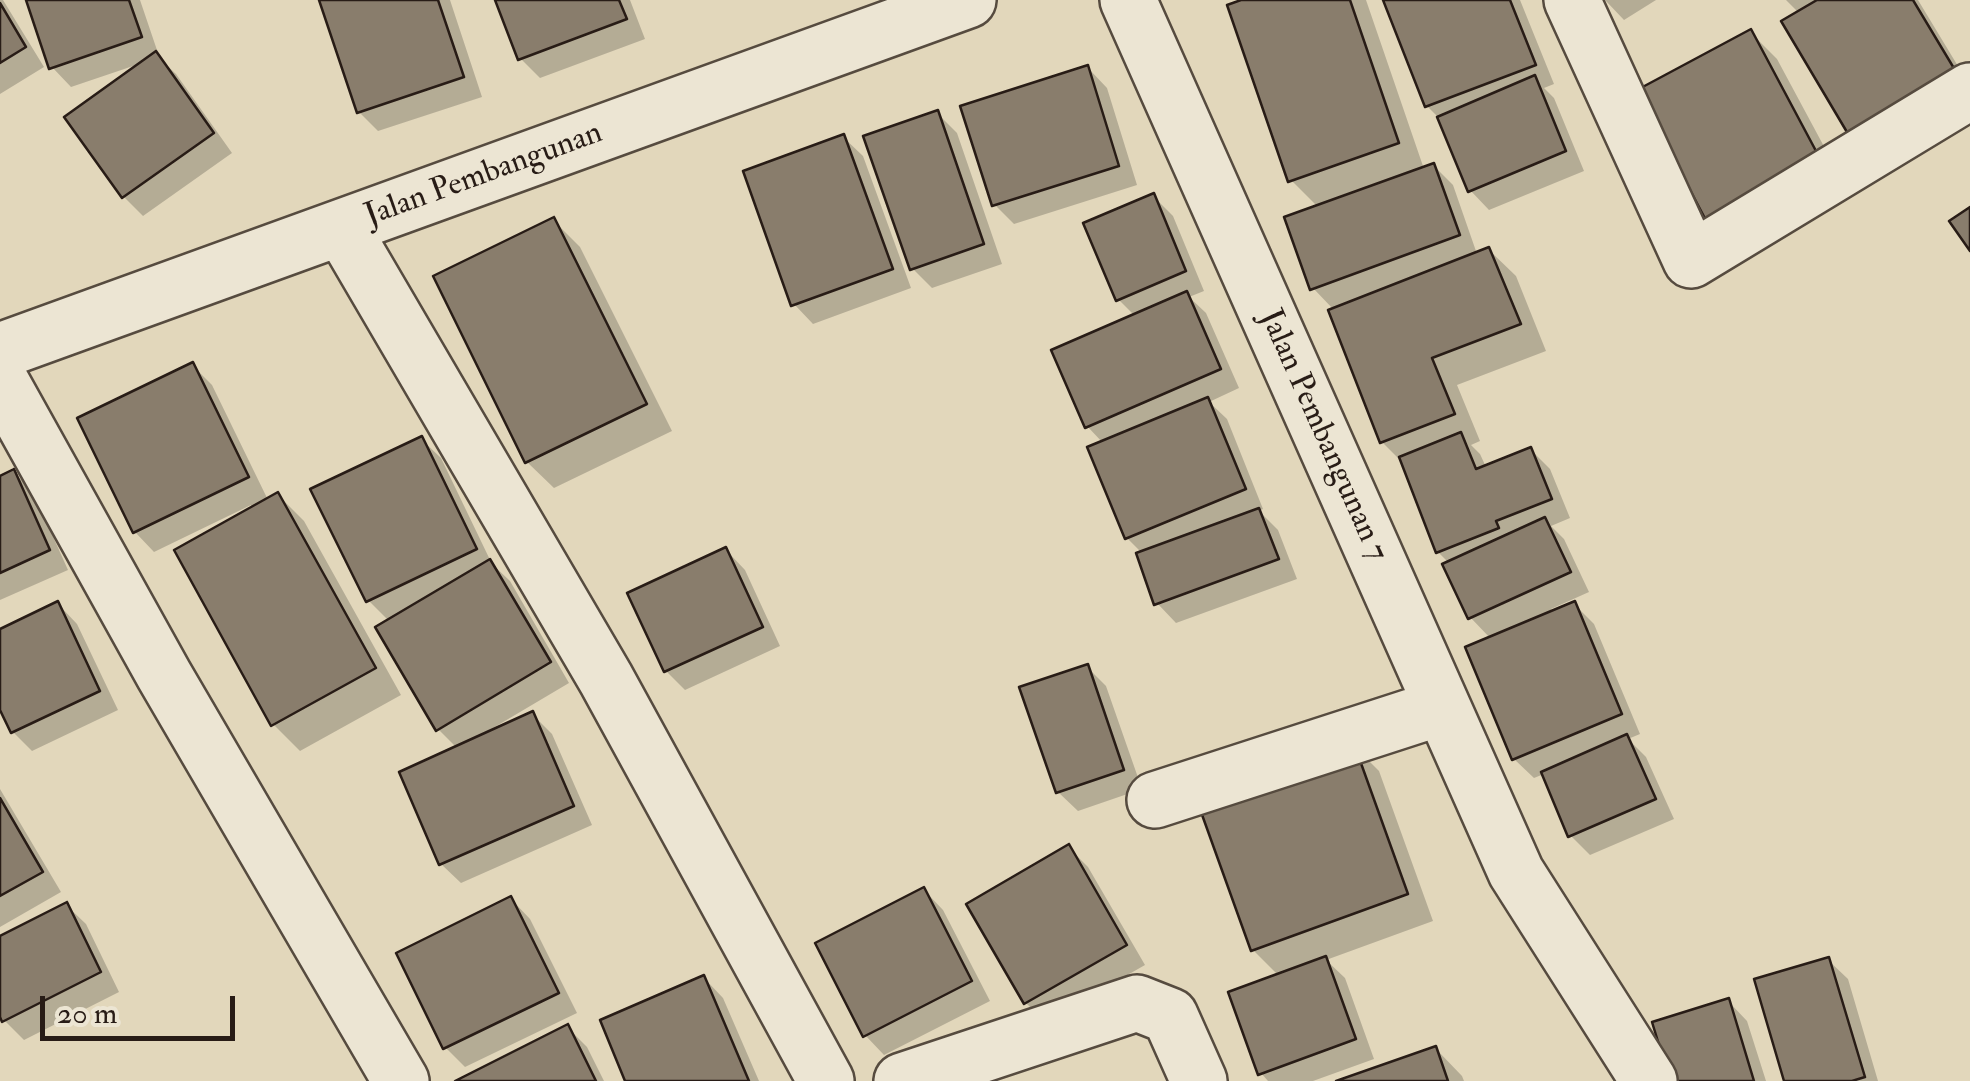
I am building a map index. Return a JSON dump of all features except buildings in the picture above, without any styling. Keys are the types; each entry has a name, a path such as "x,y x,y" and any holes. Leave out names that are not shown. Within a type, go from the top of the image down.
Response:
{"street":[{"name":"Jalan Pembangunan","path":"0,351 968,0"},
{"name":"Jalan Pembangunan 7","path":"1128,0 1516,872 1649,1081"},
{"path":"1572,0 1691,260 1970,91"},
{"path":"342,228 606,679 826,1081"},
{"path":"0,380 164,675 401,1081"},
{"path":"1156,800 1442,706"},
{"path":"902,1081 1136,1002 1170,1016 1199,1081"}]}
